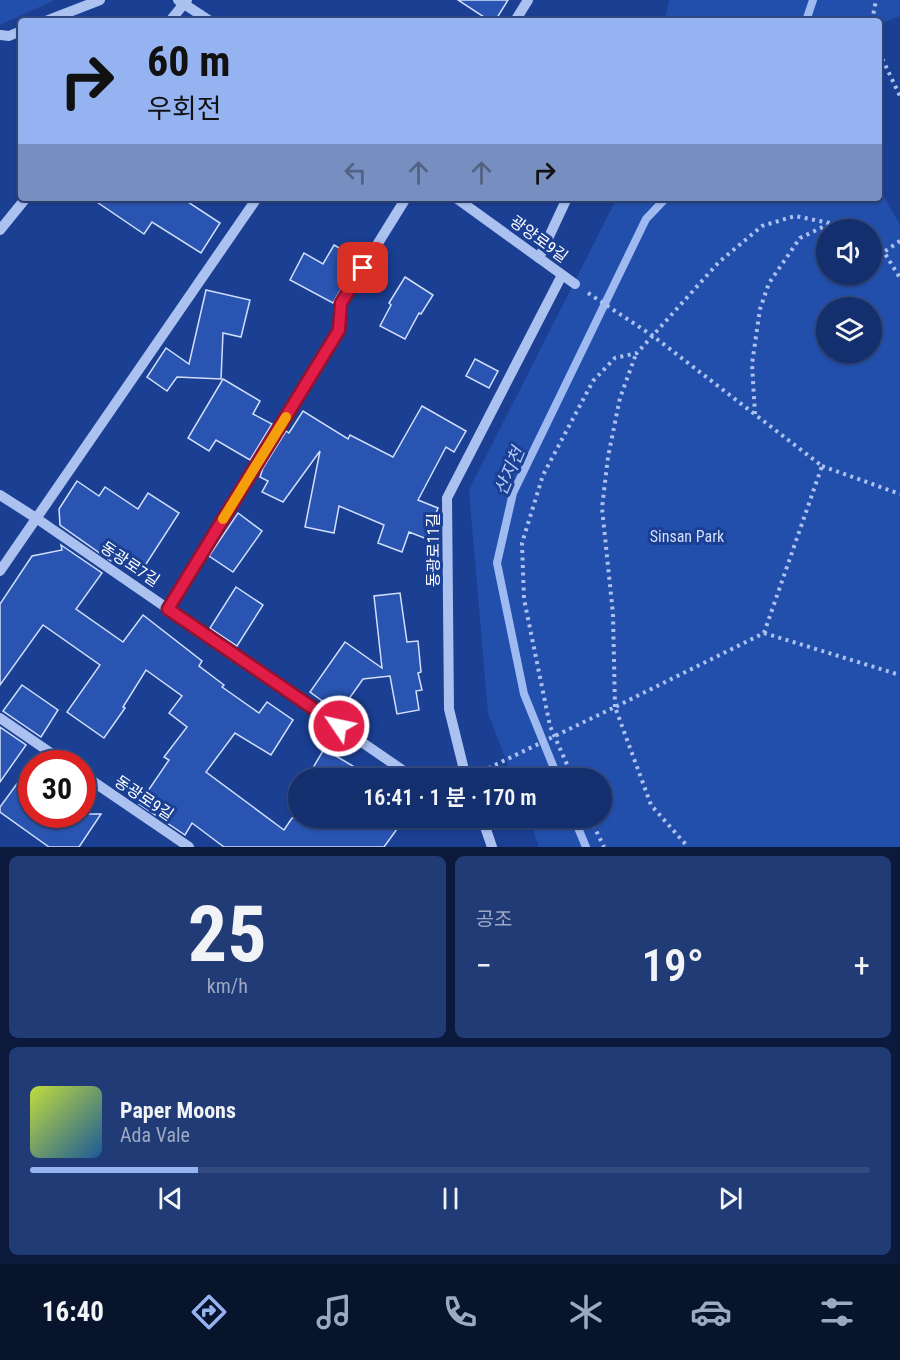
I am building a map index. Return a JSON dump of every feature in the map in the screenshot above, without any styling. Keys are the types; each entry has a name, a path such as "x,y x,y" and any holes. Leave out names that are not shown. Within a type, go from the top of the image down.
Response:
{"street":[{"path":"54,18 100,0"},
{"path":"517,18 528,0"},
{"path":"172,18 183,1 206,18"},
{"path":"0,35 9,36 18,32"},
{"path":"0,230 24,201"},
{"path":"0,572 255,201"},
{"path":"168,609 339,330 341,303 404,201"},
{"name":"광양로9길","path":"460,201 575,284"},
{"path":"539,258 566,201"},
{"name":"동광로11길","path":"464,768 449,709 447,498 562,275"},
{"name":"동광로7길","path":"0,495 399,768"},
{"path":"0,718 47,750"},
{"name":"동광로9길","path":"96,784 189,847"},
{"path":"486,828 492,847"}],"path":[{"path":"873,18 876,0"},
{"path":"882,58 900,96"},
{"path":"688,847 651,805 615,707 613,614 602,508 608,457 620,398 637,353 719,262 762,226 795,216 816,220"},
{"path":"755,415 752,364 760,309 769,283 800,238 816,230"},
{"path":"900,241 884,252 900,278"},
{"path":"575,284 653,336 822,466 900,494"},
{"path":"569,768 550,726 524,599 522,543 543,475 592,381 615,358 637,353"},
{"path":"764,633 822,466"},
{"path":"488,768 764,633 900,675"},
{"path":"595,828 604,847"}],"green space":[{"path":"0,0 55,0 0,25"},
{"path":"669,0 900,0 900,16 882,23 882,18 666,18"},
{"name":"Sinsan Park","path":"882,193 900,225 900,847 539,847 532,828 612,828 612,768 509,768 488,713 469,490 615,201 882,201"}],"building":[{"path":"458,0 508,0 497,18 485,18"},
{"path":"95,201 187,201 220,223 201,253 152,222 144,234"},
{"path":"334,245 359,259 333,303 290,280 304,253 323,264"},
{"path":"405,277 433,295 421,314 419,313 405,339 380,326 391,305 389,303"},
{"path":"206,290 250,300 241,337 223,333 221,379 177,377 167,391 147,377 166,348 189,364"},
{"path":"475,359 498,371 489,388 466,376"},
{"path":"223,379 260,401 253,414 272,424 250,460 216,440 209,451 188,438"},
{"path":"422,406 466,431 454,452 446,447 418,500 438,508 427,539 409,532 402,552 378,543 384,525 339,506 334,533 305,527 320,451 283,502 262,492 268,481 260,477 263,468 286,431 289,433 303,411 348,439 350,435 393,457"},
{"path":"77,481 99,496 105,487 138,509 148,493 179,513 139,575 113,559 111,561 60,525 59,509"},
{"path":"238,513 262,531 233,572 209,556"},
{"path":"61,545 102,573 76,609 123,642 143,615 202,661 199,666 224,685 222,687 259,713 267,702 293,720 271,755 235,733 206,772 284,830 288,824 288,828 398,828 384,847 224,847 192,823 185,835 139,804 169,760 164,757 187,727 169,713 182,696 146,670 123,707 125,708 104,738 67,712 100,665 43,625 0,685 0,604 32,556 62,550"},
{"path":"236,587 263,605 237,646 210,628"},
{"path":"400,593 407,642 418,641 421,672 418,673 422,690 416,691 419,710 397,714 390,676 363,679 339,713 310,692 345,642 382,668 374,596"},
{"path":"22,685 58,710 41,737 3,711"},
{"path":"0,727 26,745 22,750 18,750 18,756 0,782"},
{"path":"324,749 356,768 313,768"},
{"path":"18,782 18,825 0,812 0,807"},
{"path":"22,828 92,828 79,847 49,847"}],"waterway":[{"name":"산지천","path":"807,18 813,0"},
{"name":"산지천","path":"554,768 524,694 497,563 513,493 646,219 663,201"},
{"name":"산지천","path":"578,828 586,847"}],"slow traffic":[{"path":"223,519 286,417"}],"route":[{"path":"339,726 168,609 339,330 341,303 363,268"}]}
